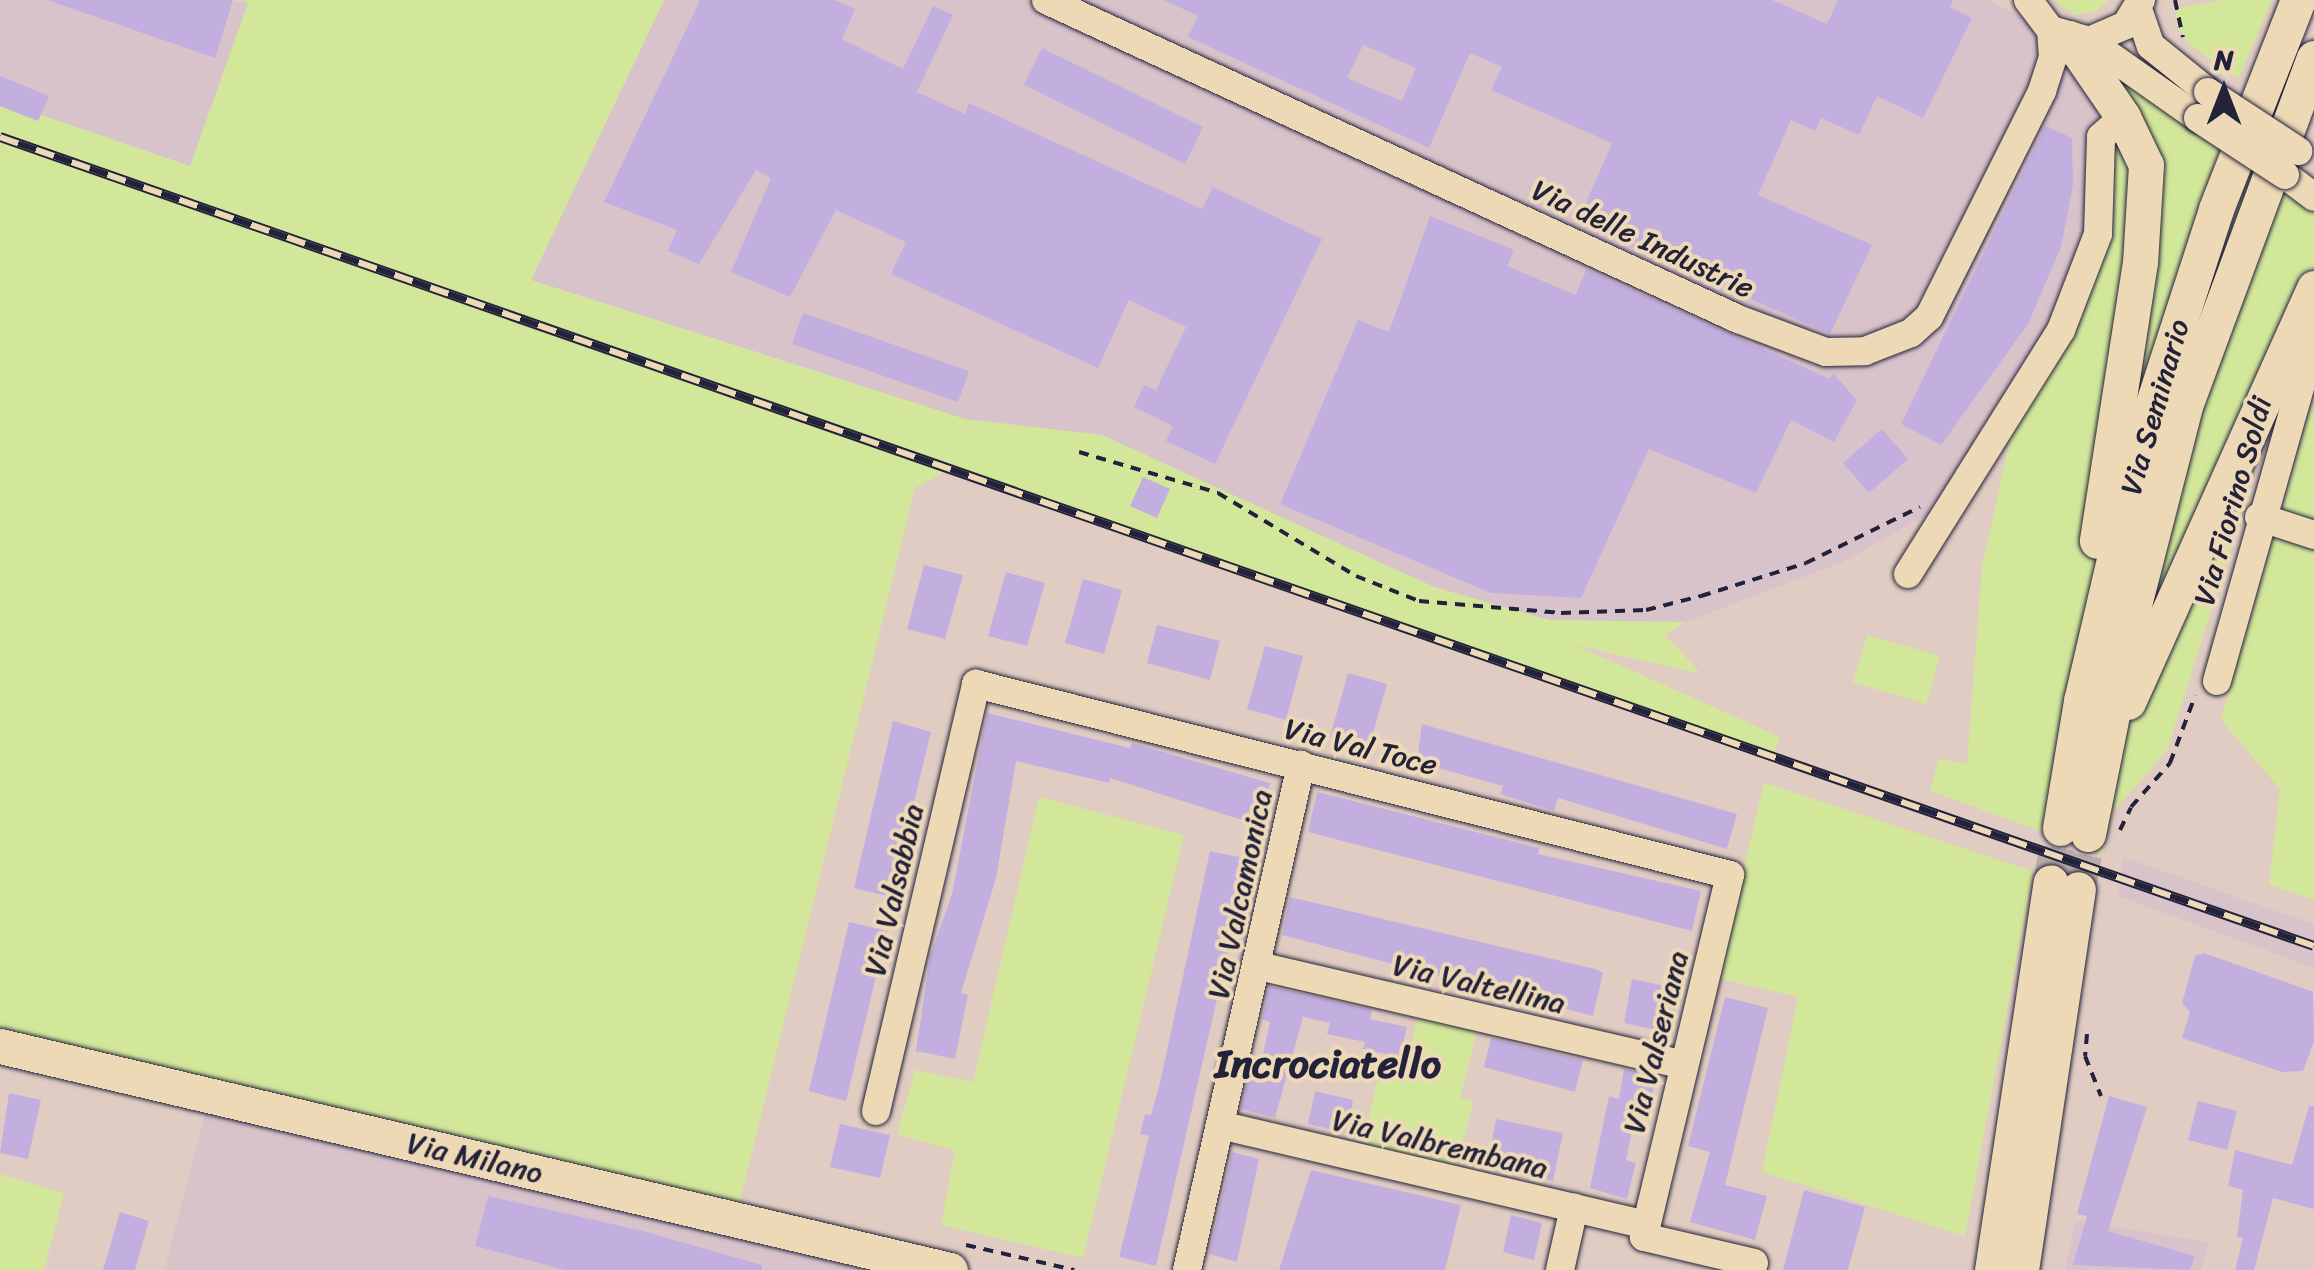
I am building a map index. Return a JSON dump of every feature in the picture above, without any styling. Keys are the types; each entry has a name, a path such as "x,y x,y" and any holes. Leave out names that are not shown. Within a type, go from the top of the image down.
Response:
{"main road":[{"name":"Via Seminario","path":"2089,832 2081,701 2144,431 2216,209 2298,0"},
{"path":"2070,36 2142,148 2148,191 2081,701"},
{"name":"Via Seminario","path":"2089,832 2102,758 2184,406 2314,58"},
{"path":"2102,758 2307,325 2314,288"},
{"path":"1992,1270 2065,886 2021,1270"},
{"name":"Via Milano","path":"0,1046 950,1270"}],"street":[{"name":"Via delle Industrie","path":"1046,0 1738,319 1826,352 1865,351 1910,334 1929,317 2042,91 2053,58 2070,36"},
{"path":"2025,3 2198,118 2299,163 2314,197"},
{"path":"2070,36 2117,30 2140,5"},
{"path":"2140,5 2151,46 2299,163 2314,183"},
{"path":"1908,574 2061,330 2098,234 2101,137 2123,117"},
{"name":"Via Fiorino Soldi","path":"2217,681 2307,325"},
{"path":"2260,517 2314,536"},
{"name":"Via Val Toce","path":"976,684 1730,875"},
{"name":"Via Valsabbia","path":"876,1111 976,684"},
{"name":"Via Valcamonica","path":"1187,1270 1259,966 1301,764"},
{"name":"Via Valseriana","path":"1646,1225 1730,875"},
{"name":"Via Valtellina","path":"1259,966 1684,1065"},
{"name":"Via Valbrembana","path":"1220,1125 1646,1225 1644,1238 1754,1264"},
{"path":"1560,1270 1574,1208"}],"path":[{"path":"2176,0 2176,27 2186,42"},
{"path":"1079,452 1218,493 1356,576 1419,601 1561,613 1646,610 1806,563 1964,485"},
{"path":"2089,832 2131,808 2170,763 2196,695 2217,681"},
{"path":"2089,1020 2085,1056 2100,1096"}],"shaded area":[{"path":"0,0 249,2 191,167 0,101"},
{"path":"664,0 1988,0 2043,28 2098,110 2099,235 1960,496 1845,561 1686,622 1549,620 1434,587 1102,435 965,419 531,280"},
{"path":"2123,857 2314,924 2314,968 2118,896"},
{"path":"208,1104 959,1270 164,1270"},
{"path":"2075,1221 2209,1242 2201,1270 2065,1270"}],"green space":[{"path":"242,0 664,0 531,280 965,419 1102,435 1434,587 1549,620 1686,622 1665,635 1701,674 1575,645 1780,737 1772,757 953,467 915,488 734,1225 0,1055 0,101 190,166 248,3"},
{"path":"2053,0 2108,0 2097,11 2075,15"},
{"path":"2224,0 2272,0 2238,79 2189,44 2178,28 2176,8"},
{"path":"2043,28 2314,205 2314,281 2167,751 2112,813 2103,854 1930,791 1939,759 1967,764 1982,568 2017,406 2065,329 2102,147 2098,110"},
{"path":"2314,395 2314,900 2269,884 2280,789 2221,720"},
{"path":"1867,635 1940,656 1926,704 1853,682"},
{"path":"1764,783 2033,871 1965,1236 1762,1172 1798,997 1718,978"},
{"path":"1039,797 1184,835 1083,1258 941,1225 955,1151 897,1134 915,1070 973,1082"},
{"path":"1419,1013 1478,1027 1460,1098 1474,1102 1456,1165 1363,1143 1378,1077 1402,1081"},
{"path":"0,1174 64,1193 44,1270 0,1270"}],"building":[{"path":"47,0 233,0 215,58"},
{"path":"700,0 834,0 855,9 842,39 903,69 933,6 953,15 917,92 965,114 969,103 1202,209 1213,187 1322,239 1215,464 1166,441 1173,426 1134,407 1144,385 1156,390 1186,327 1129,300 1098,368 891,274 906,242 836,210 790,297 731,272 771,178 756,170 699,264 668,251 677,230 604,202"},
{"path":"1164,0 1772,0 1827,24 1838,0 1953,0 1950,7 1972,18 1923,118 1877,96 1859,135 1821,118 1815,131 1791,120 1758,195 1872,245 1830,334 1577,223 1612,143 1491,90 1502,67 1470,53 1429,148 1188,37 1198,16","holes":["1363,45 1416,68 1402,101 1347,78"]},
{"path":"1042,48 1203,127 1185,164 1024,85"},
{"path":"0,76 49,96 38,121 0,106"},
{"path":"2045,126 2072,138 2073,186 2061,247 2028,324 1941,445 1901,424"},
{"path":"1430,216 1514,250 1507,266 1576,295 1586,269 1830,379 1833,373 1857,400 1834,442 1791,420 1756,493 1649,449 1581,598 1491,593 1280,504 1358,320 1389,332"},
{"path":"803,313 969,371 958,402 792,344"},
{"path":"1882,429 1908,459 1869,493 1843,463"},
{"path":"1143,477 1170,489 1157,518 1130,506"},
{"path":"924,565 963,575 945,639 907,629"},
{"path":"1006,572 1045,583 1027,646 988,636"},
{"path":"1083,579 1122,590 1104,654 1065,643"},
{"path":"1157,625 1220,641 1210,680 1147,663"},
{"path":"1265,646 1303,656 1286,720 1247,709"},
{"path":"1348,673 1387,684 1369,747 1330,737"},
{"path":"987,713 1130,748 1132,743 1270,783 1258,825 1110,778 1109,783 1016,761 996,878 961,993 968,995 955,1059 916,1051 930,957 952,894"},
{"path":"893,721 931,732 891,897 854,888"},
{"path":"1422,724 1737,814 1727,849 1558,798 1554,811 1500,794 1503,786 1417,762"},
{"path":"1317,792 1539,848 1538,854 1701,891 1692,931 1308,832"},
{"path":"1210,851 1249,859 1156,1266 1119,1257 1149,1136 1140,1134 1145,1114 1151,1115 1160,1083"},
{"path":"1290,897 1595,969 1603,973 1593,1016 1282,935"},
{"path":"849,922 887,931 846,1101 809,1091"},
{"path":"2204,953 2313,992 2314,1042 2303,1071 2282,1072 2182,1038 2190,1012 2182,1003 2195,956"},
{"path":"1632,979 1679,989 1670,1033 1624,1023"},
{"path":"1269,986 1372,1010 1370,1019 1407,1027 1400,1057 1363,1049 1365,1042 1327,1034 1330,1023 1303,1017 1275,1118 1241,1109 1249,1074 1258,1076 1270,1022 1262,1019"},
{"path":"1725,997 1768,1008 1725,1185 1767,1196 1755,1240 1690,1222 1710,1152 1688,1146"},
{"path":"1491,1038 1583,1060 1575,1092 1484,1067"},
{"path":"1624,1069 1656,1076 1650,1106 1638,1103 1626,1160 1636,1163 1627,1199 1590,1188 1609,1096 1619,1099"},
{"path":"1315,1091 1353,1100 1347,1133 1308,1124"},
{"path":"9,1093 41,1100 28,1159 0,1153"},
{"path":"2109,1096 2147,1107 2108,1231 2195,1256 2190,1270 2073,1265 2087,1216 2077,1214"},
{"path":"2198,1101 2237,1111 2227,1150 2188,1140"},
{"path":"2309,1106 2314,1106 2314,1209 2273,1198 2254,1270 2235,1270 2243,1238 2237,1237 2243,1190 2228,1186 2235,1150 2292,1165"},
{"path":"1496,1119 1563,1133 1553,1181 1518,1174 1522,1158 1490,1150"},
{"path":"840,1124 890,1135 880,1178 830,1167"},
{"path":"1232,1152 1259,1159 1237,1262 1209,1254"},
{"path":"1311,1170 1461,1205 1445,1270 1279,1270"},
{"path":"1804,1190 1865,1207 1848,1270 1783,1270"},
{"path":"488,1196 643,1231 762,1265 762,1270 565,1270 475,1246"},
{"path":"120,1212 149,1221 135,1270 103,1270"},
{"path":"1511,1215 1542,1223 1534,1260 1503,1252"}],"tunnel":[{"path":"2051,882 2060,828"},
{"path":"2078,889 2088,834"}],"railway":[{"path":"0,137 2314,946"}],"district":[{"name":"Incrociatello","path":"1328,1064"}]}
